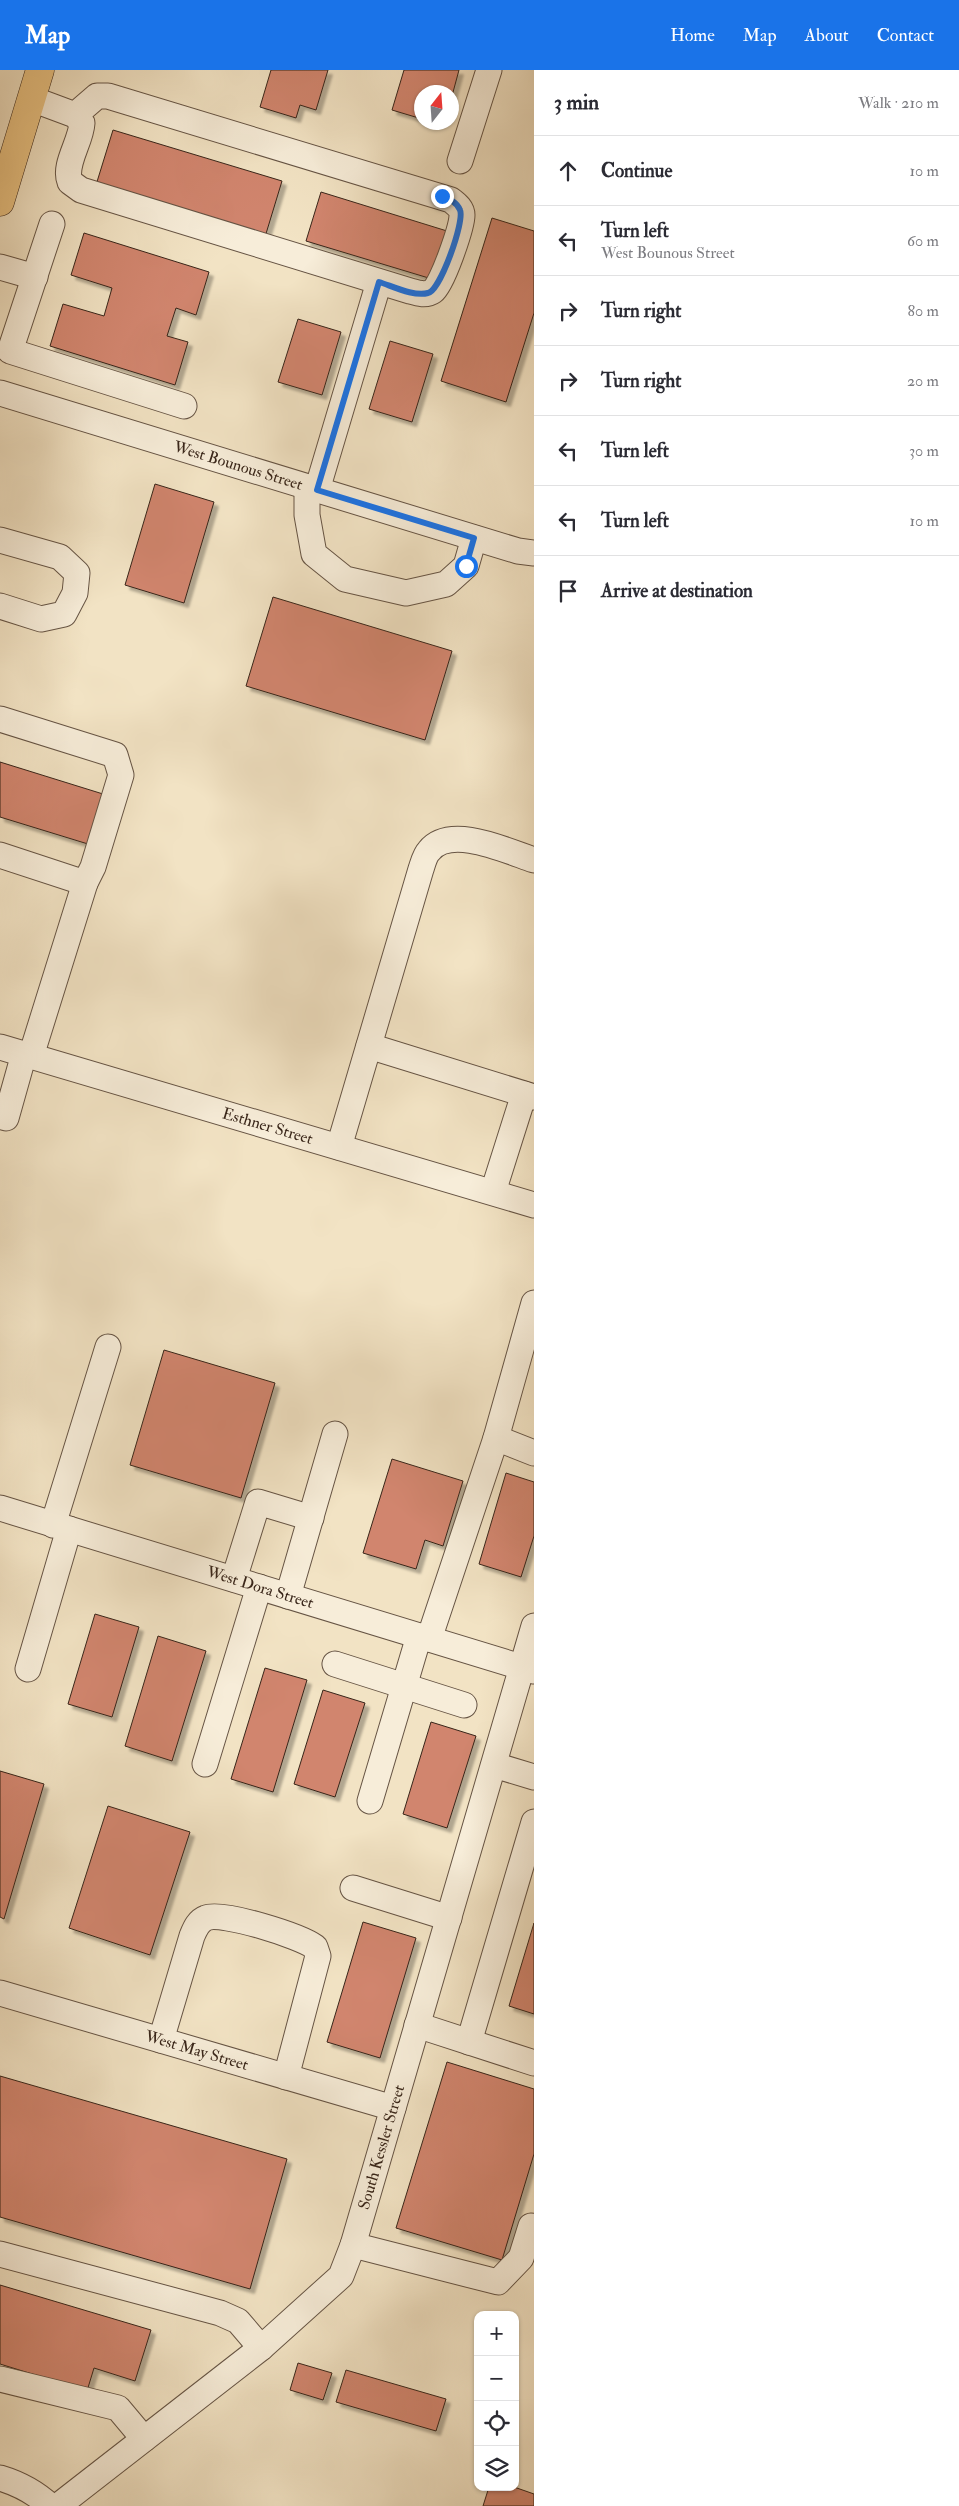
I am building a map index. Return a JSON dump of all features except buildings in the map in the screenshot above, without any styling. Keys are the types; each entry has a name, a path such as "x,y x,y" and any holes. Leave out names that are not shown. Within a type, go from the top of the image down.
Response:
{"main road":[{"path":"0,202 40,70"}],"street":[{"path":"460,161 489,70"},
{"path":"32,98 75,115 82,124 82,131 68,177 70,182 81,190 421,294 434,291 441,279 462,216 458,205 442,196 108,96 96,96 75,115"},
{"path":"52,224 10,351 184,406"},
{"path":"0,267 35,277"},
{"path":"379,282 312,488 307,516 314,554 344,579 406,594 446,584 466,566 474,538"},
{"name":"West Bounous Street","path":"0,393 518,552 534,553"},
{"path":"142,436 154,397"},
{"path":"0,540 60,557 77,573 75,593 64,614 42,619 0,606"},
{"path":"0,719 115,755 121,775 93,867 85,882 6,1118 0,1116"},
{"path":"339,1147 421,869 429,850 447,839 468,839 534,860"},
{"path":"0,855 85,882"},
{"path":"369,1046 529,1095 493,1192"},
{"name":"Esthner Street","path":"0,1047 534,1204"},
{"path":"370,1801 404,1686 424,1637 496,1438 534,1303"},
{"path":"28,1669 61,1527 108,1347"},
{"path":"288,1596 335,1434"},
{"path":"496,1438 534,1453"},
{"path":"234,1579 258,1502 311,1518"},
{"name":"West Dora Street","path":"0,1508 527,1669"},
{"path":"205,1764 259,1587"},
{"name":"South Kessler Street","path":"58,2506 261,2348 341,2276 353,2245 494,1765 527,1669 534,1626"},
{"path":"335,1664 464,1705"},
{"path":"494,1765 534,1777"},
{"path":"469,2042 534,1822"},
{"path":"353,1888 448,1918"},
{"path":"162,2040 192,1936 198,1923 206,1917 220,1916 288,1934 315,1947 318,1956 286,2077"},
{"name":"West May Street","path":"0,1993 393,2108"},
{"path":"417,2025 534,2062"},
{"path":"353,2245 498,2282 521,2258 531,2226"},
{"path":"0,2254 220,2313 238,2320 261,2348"},
{"path":"0,2380 118,2408 144,2439"},
{"path":"0,2478 17,2483 37,2494 50,2506"}],"route":[{"path":"442,196 458,205 462,216 441,279 434,291 428,294 421,294 379,282 317,490 474,538 466,566"}]}
